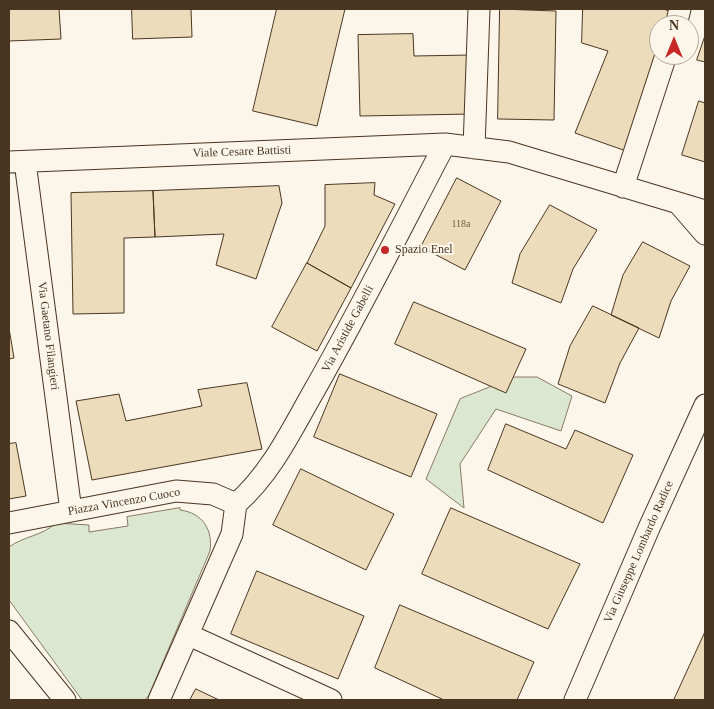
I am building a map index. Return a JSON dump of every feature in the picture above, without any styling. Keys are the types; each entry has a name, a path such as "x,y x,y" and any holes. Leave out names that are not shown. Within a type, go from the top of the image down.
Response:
{"street":[{"path":"474,148 479,9"},
{"path":"623,187 663,65"},
{"name":"Viale Cesare Battisti","path":"17,162 445,144 509,152 705,212"},
{"name":"Via Aristide Gabelli","path":"236,504 251,491 285,441 345,335 445,144"},
{"name":"Via Gaetano Filangieri","path":"17,162 70,511"},
{"path":"679,203 705,234"},
{"name":"Via Giuseppe Lombardo Radice","path":"575,700 648,528 705,405"},
{"name":"Piazza Vincenzo Cuoco","path":"9,522 176,491 213,494 236,504"},
{"path":"159,700 232,534 236,504"},
{"path":"9,631 65,700"},
{"path":"188,635 331,700"}],"green space":[{"path":"515,377 537,377 572,396 561,431 496,409 460,464 464,508 426,479 460,399"},
{"path":"180,508 180,510 195,515 205,524 210,536 210,551 149,695 145,700 82,700 9,600 9,547 21,540 45,531 56,523 89,525 89,532 128,526 127,517"}],"building":[{"path":"9,9 59,9 61,39 9,41"},
{"path":"132,9 191,9 192,37 133,39"},
{"path":"277,9 345,9 317,126 253,111"},
{"path":"500,9 556,11 554,120 498,119"},
{"path":"583,9 663,9 673,12 672,15 649,15 649,65 656,65 629,152 575,133 608,51 582,43"},
{"path":"413,34 414,56 471,55 472,114 360,116 358,35"},
{"path":"705,36 705,62 699,60 699,54"},
{"path":"699,101 705,103 705,162 682,155"},
{"path":"457,178 501,201 465,270 421,247"},
{"path":"375,183 374,195 395,204 351,288 307,263 325,226 325,185"},
{"path":"279,186 282,203 256,279 216,265 224,234 155,237 153,191"},
{"path":"153,191 155,237 124,238 124,313 73,314 71,193"},
{"path":"550,205 597,230 573,269 561,303 512,283 520,254"},
{"path":"643,242 690,266 671,301 659,338 611,315 623,275"},
{"path":"307,263 351,288 317,351 272,327"},
{"path":"414,302 526,349 506,393 395,344"},
{"path":"593,306 639,328 620,363 605,403 558,384 570,346"},
{"path":"9,328 14,358 9,359"},
{"path":"340,374 437,414 411,477 314,437"},
{"path":"247,383 262,449 92,480 76,401 119,394 126,421 202,406 198,390"},
{"path":"506,424 566,449 575,430 633,455 603,523 488,470"},
{"path":"16,443 26,496 9,499 9,444"},
{"path":"301,469 394,514 366,570 273,525"},
{"path":"451,508 580,564 548,629 422,574"},
{"path":"257,571 364,616 338,679 231,634"},
{"path":"400,605 534,662 517,700 444,700 375,668"},
{"path":"705,632 705,700 674,700"},
{"path":"196,689 219,700 190,700"}],"place":[{"name":"Spazio Enel","path":"385,250"}]}
